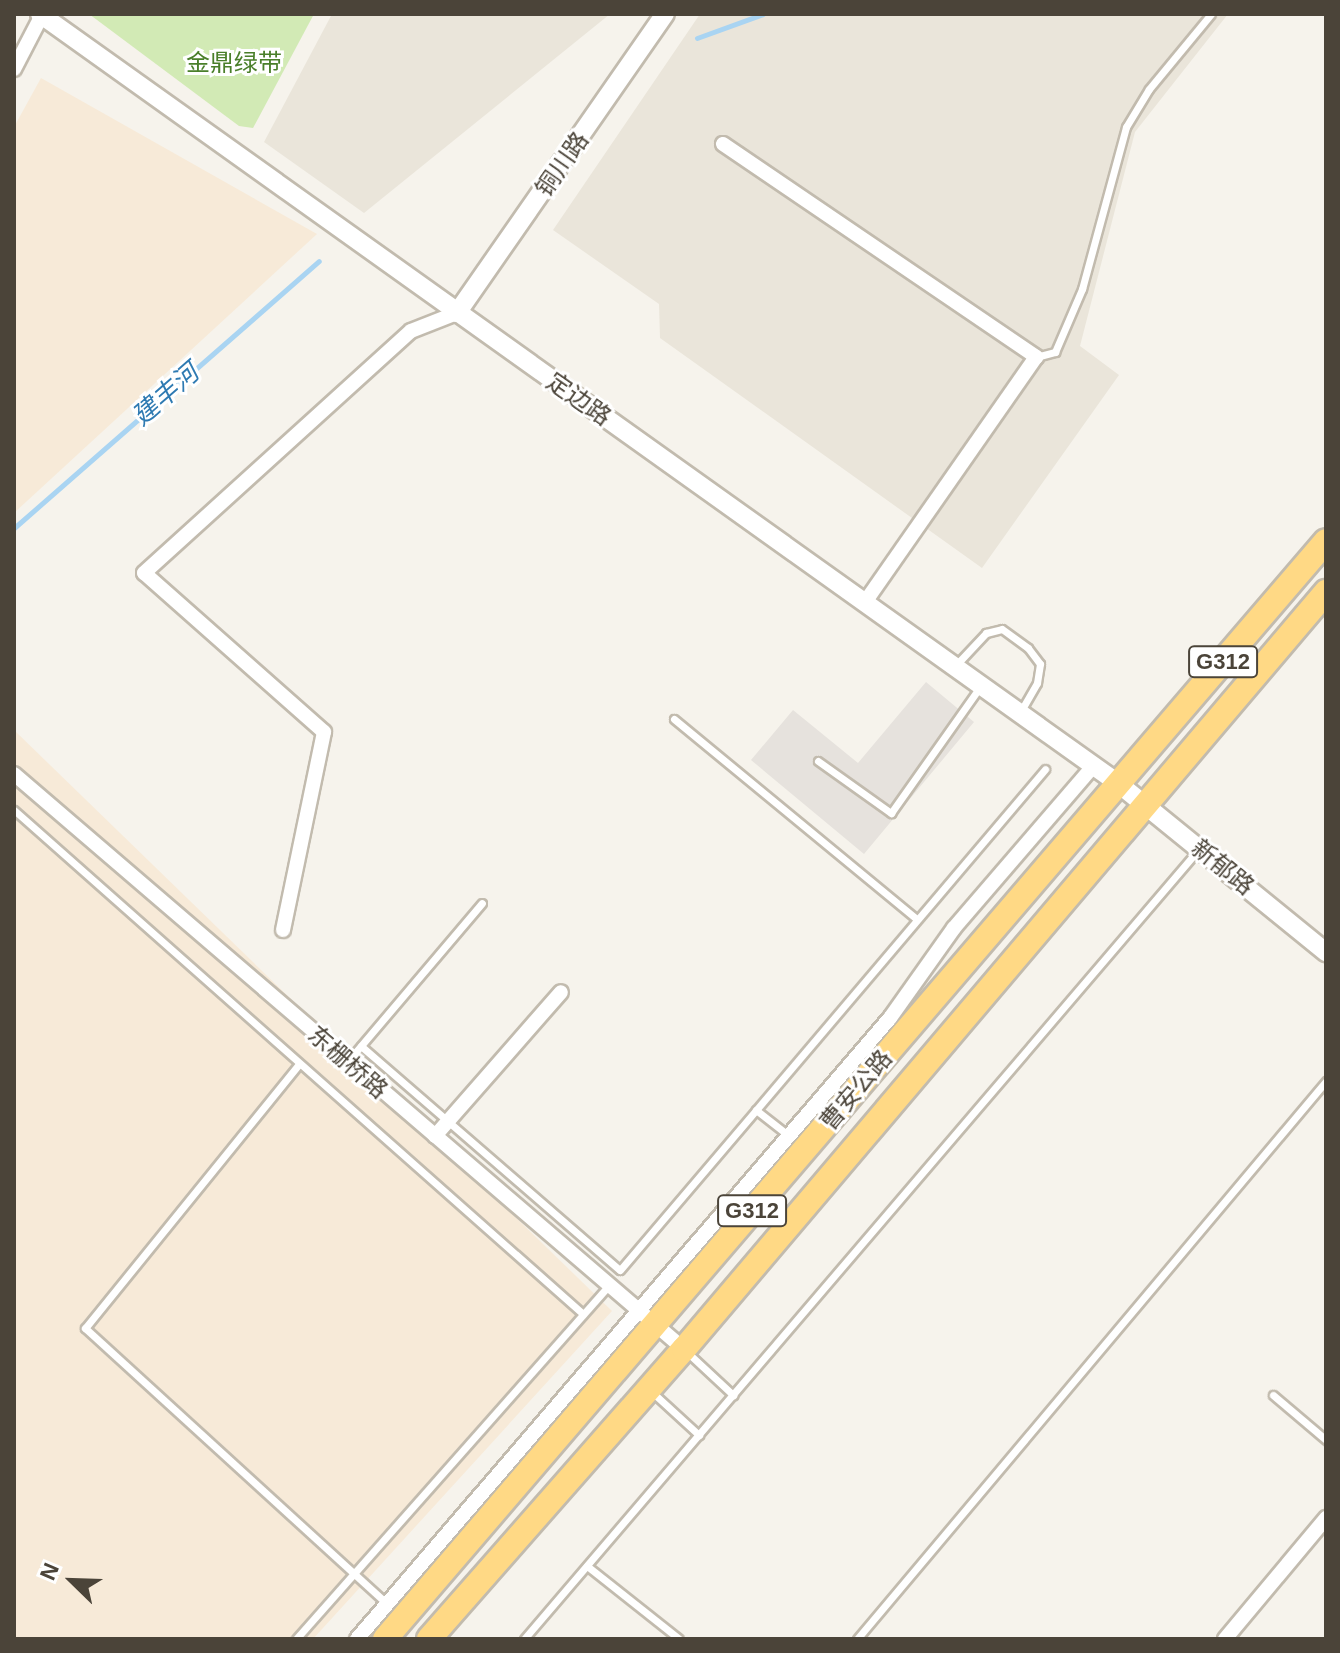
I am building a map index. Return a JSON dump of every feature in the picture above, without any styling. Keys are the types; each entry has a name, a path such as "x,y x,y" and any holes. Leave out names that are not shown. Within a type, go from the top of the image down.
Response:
{"highway":[{"name":"曹安公路","path":"385,1639 395,1612 646,1317 797,1142 1119,784 1326,541"},
{"name":"曹安公路","path":"429,1639 684,1349 1326,592"}],"street":[{"name":"定边路","path":"41,14 1119,784"},
{"path":"14,69 41,14"},
{"name":"铜川路","path":"457,313 665,14"},
{"path":"723,144 1036,357 865,602"},
{"path":"283,930 324,732 144,573 411,331 457,313"},
{"path":"797,1142 954,928 1094,765"},
{"name":"东栅桥路","path":"14,774 684,1349"},
{"name":"新郁路","path":"1119,784 1326,952"},
{"path":"435,1136 561,992"},
{"path":"1225,1639 1326,1518"},
{"path":"357,1639 395,1612"}],"lane":[{"path":"1036,357 1055,352 1082,289 1126,127 1149,89 1211,14"},
{"path":"954,666 986,633 1002,629 1028,648 1040,664 1037,683 1020,713"},
{"path":"818,761 891,813 981,685"},
{"path":"674,719 917,919"},
{"path":"361,1046 620,1270 1045,769"},
{"path":"14,810 583,1314"},
{"path":"524,1639 1200,849"},
{"path":"348,1061 482,903"},
{"path":"299,1064 85,1328 395,1612"},
{"path":"857,1639 1326,1081"},
{"path":"756,1110 797,1142"},
{"path":"296,1639 609,1285"},
{"path":"684,1349 733,1395"},
{"path":"647,1388 699,1435"},
{"path":"1273,1395 1326,1440"},
{"path":"587,1566 679,1639"}],"shaded area":[{"path":"332,14 610,14 364,213 264,142"},
{"path":"700,14 1228,14 1135,132 1080,346 1119,375 982,568 660,338 659,304 553,230"},
{"path":"41,78 317,234 14,513 14,127"},
{"path":"926,682 974,722 864,854 751,760 793,710 858,763"},
{"path":"14,730 612,1311 313,1639 14,1639"}],"green space":[{"name":"金鼎绿带","path":"89,14 314,14 253,128 239,126"}],"waterway":[{"name":"建丰河","path":"697,38 763,14"},
{"name":"建丰河","path":"14,528 319,261"}]}
